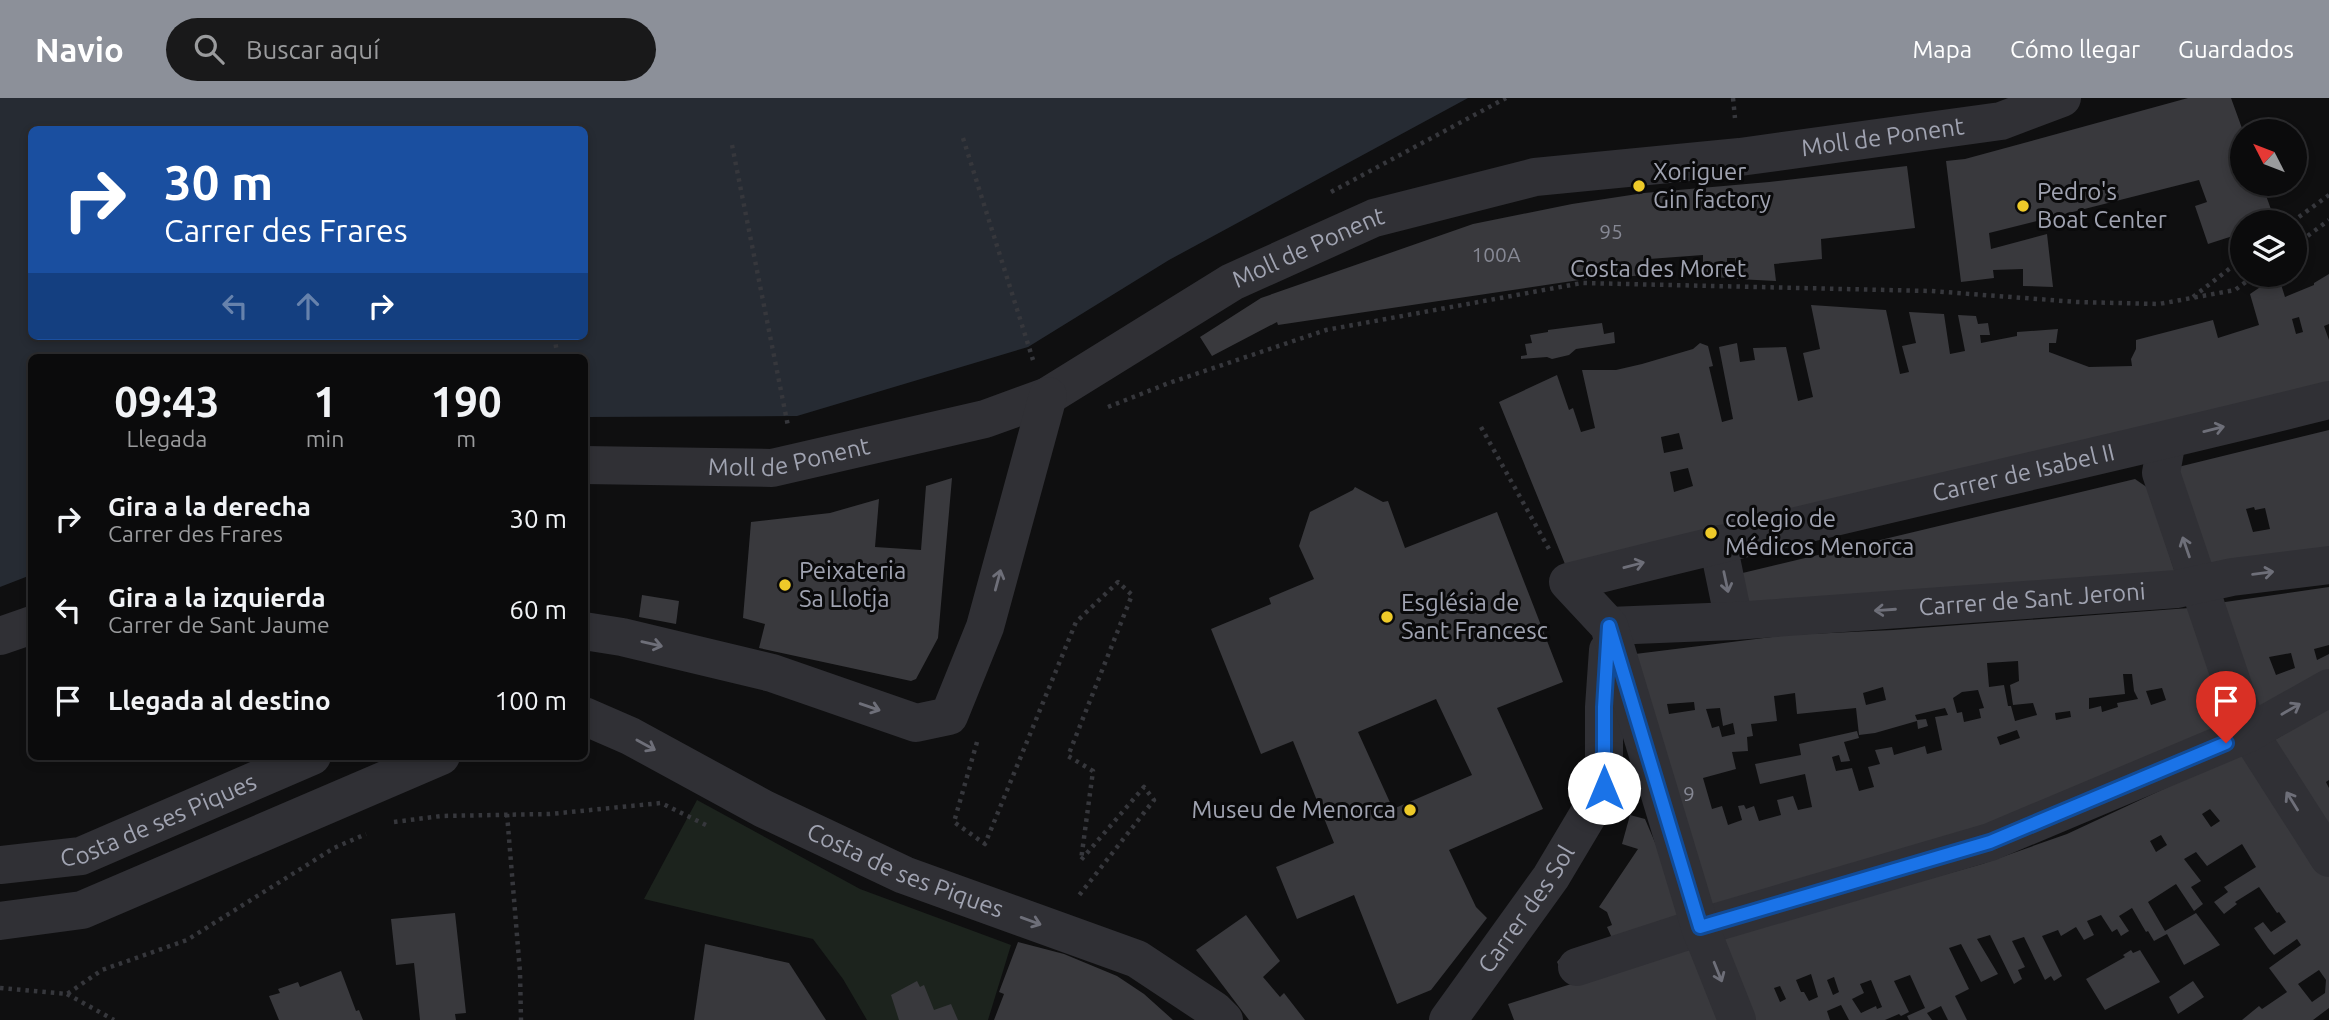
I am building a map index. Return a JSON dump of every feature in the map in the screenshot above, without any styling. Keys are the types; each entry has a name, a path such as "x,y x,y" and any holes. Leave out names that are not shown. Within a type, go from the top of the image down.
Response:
{"street":[{"path":"1933,131 1973,98"},
{"name":"Moll de Ponent","path":"588,465 772,468 985,419 1048,396 1232,282 1374,218 1535,177 1740,157 2001,121 2062,98"},
{"path":"588,633 622,637 772,673 916,723 949,716 985,627 1048,396"},
{"name":"Carrer de Isabel II","path":"1568,582 2329,400"},
{"path":"2168,440 2161,473 2249,733 2329,858"},
{"path":"1718,544 1734,621"},
{"name":"Carrer de Sant Jeroni","path":"1609,626 1734,621 2177,589 2232,577 2329,565"},
{"path":"1568,582 1609,626 1700,927 1737,1020"},
{"path":"0,636 28,626"},
{"name":"Carrer des Sol","path":"1448,1020 1551,877 1604,788 1604,707 1609,626"},
{"path":"1577,967 1700,927 1990,842 2249,733 2329,688"},
{"name":"Costa de ses Piques","path":"588,718 630,736 764,809 904,875 1137,959 1214,1010 1224,1020"},
{"name":"Costa de ses Piques","path":"0,865 81,856 303,760"},
{"path":"0,921 82,910 432,760"}],"path":[{"path":"1326,194 1506,98"},
{"path":"963,138 1033,360"},
{"path":"732,145 788,416"},
{"path":"2307,211 2329,195"},
{"path":"2307,236 2329,220"},
{"path":"2191,299 2230,268"},
{"name":"Costa des Moret","path":"1169,383 1326,330 1582,283 1931,291 2077,302 2159,304 2235,290 2239,287"},
{"path":"1020,365 1044,356"},
{"path":"774,427 800,427"},
{"path":"1481,427 1568,582"},
{"path":"981,730 954,822 985,844 1076,622 1118,582 1132,595 1069,756 1093,771 1081,860 1144,787 1154,800 1052,928"},
{"path":"383,826 395,821 441,816 550,814 661,803 711,827"},
{"path":"506,814 520,972 521,1020"},
{"path":"67,994 102,970 187,940 334,848 371,832"},
{"path":"0,988 67,994 114,1020"}],"shaded area":[{"path":"0,98 1468,98 1169,260 1028,347 797,416 588,417 588,354 28,354 28,576 0,587"},
{"path":"697,800 860,889 1011,945 988,1020 867,1020 843,979 813,939 644,899"}],"building":[{"name":"Pedro's Boat Center","path":"2188,98 2231,98 2239,119 2230,119 2230,196 2266,196 2271,210 2230,210 2230,237 2208,244 2195,206 2207,202 2199,180 1989,233 1991,249 2047,234 2053,287 2023,286 2023,269 1993,270 1994,278 1961,282 1946,161 1965,159"},
{"path":"1907,166 1915,228 1821,239 1822,259 1774,264 1776,281 1737,279 1735,258 1727,258 1727,278 1703,276 1703,255 1649,259 1650,275 1586,279 1278,325 1277,322 1212,356 1200,337 1261,298 1473,224 1644,193"},
{"path":"2329,274 2329,324 2324,326 2329,340 2329,387 1567,569 1499,402 1557,375 1569,410 1573,408 1581,432 1595,428 1582,370 1616,370 1693,349 1700,343 1708,346 1713,366 1709,367 1722,422 1733,419 1719,347 1737,343 1740,362 1755,360 1753,348 1786,347 1798,401 1813,397 1803,353 1820,349 1811,305 1886,310 1900,374 1909,372 1902,346 1916,343 1909,312 1944,314 1950,354 1965,351 1958,315 1976,316 1978,324 1988,323 1990,335 1980,335 1981,343 2017,336 2017,332 2058,329 2056,343 2049,343 2049,352 2089,367 2132,366 2136,340 2213,320 2218,338 2259,325 2250,294 2260,287 2282,287 2285,297 2314,285","holes":["2299,317 2303,332 2296,334 2292,319","1679,433 1683,449 1664,453 1661,437","1688,468 1693,486 1674,492 1670,472"]},
{"path":"1602,323 1604,334 1614,332 1615,343 1576,349 1569,355 1552,359 1521,359 1521,356 1527,355 1525,344 1532,343 1530,335"},
{"path":"2329,430 2329,560 2206,575 2178,467","holes":["2254,507 2255,510 2265,508 2270,529 2253,532 2246,509"]},
{"path":"952,478 938,638 916,679 911,681 759,648 765,624 743,618 751,522 830,513 879,499 875,547 921,550 926,486"},
{"path":"2135,479 2148,488 2177,579 1740,616 1730,576"},
{"path":"1355,487 1383,502 1388,501 1405,548 1497,512 1563,682 1497,708 1543,809 1449,850 1476,907 1487,918 1431,990 1397,1004 1354,895 1297,919 1276,867 1334,843 1293,741 1261,754 1211,629 1271,604 1269,598 1314,579 1299,546 1310,512","holes":["1436,699 1472,775 1393,809 1358,732"]},
{"path":"2329,587 2329,645 2314,649 2317,660 2329,654 2329,684 2259,724 2218,603","holes":["2291,653 2295,668 2276,675 2269,657"]},
{"path":"642,595 679,601 676,624 639,617"},
{"path":"2189,608 2235,730 2040,807 1712,912 1627,655 1788,635","holes":["2018,661 2019,681 2010,685 2013,705 2033,703 2037,715 2015,721 2011,706 2008,706 2004,685 1989,687 1987,663","2123,674 2132,674 2138,699 2117,703 2118,707 2102,712 2101,706 2089,709 2089,698 2125,694","1883,687 1886,700 1866,705 1863,693","2162,688 2166,700 2151,705 2146,691","1978,690 1984,708 1979,709 1981,718 1964,722 1962,712 1957,713 1953,698 1962,692","1795,693 1797,714 1856,708 1859,735 1917,721 1918,729 1928,726 1926,719 1917,720 1915,715 1945,708 1948,715 1935,717 1942,750 1927,754 1925,746 1894,755 1892,747 1875,750 1880,764 1868,767 1874,787 1859,791 1852,768 1836,771 1832,757 1839,755 1841,762 1850,761 1844,742 1859,738 1857,731 1799,744 1801,755 1755,764 1760,784 1805,774 1812,807 1798,810 1793,796 1777,800 1781,815 1759,821 1754,806 1746,809 1744,805 1738,806 1742,820 1728,825 1722,806 1712,809 1703,778 1736,769 1732,752 1748,751 1747,737 1753,736 1751,724 1777,721 1774,696","1694,702 1695,710 1669,714 1667,704","1720,708 1723,726 1733,723 1735,734 1722,737 1719,726 1712,728 1706,709","2070,711 2071,717 2056,720 2055,713","2017,730 2020,738 2000,745 1997,737"]},
{"path":"2329,708 2329,780 2326,782 2329,788 2329,838 2269,743"},
{"path":"2248,747 2329,871 2329,1008 2313,1020 2242,1020 2259,1006 2262,1009 2287,992 2269,968 2301,945 2297,939 2274,955 2268,948 2254,928 2263,922 2271,932 2286,922 2259,887 2235,902 2237,904 2224,914 2214,902 2228,892 2224,887 2256,867 2242,844 2207,866 2196,852 2184,859 2201,881 2191,887 2203,904 2194,911 2176,884 2148,902 2165,931 2196,913 2220,945 2184,965 2167,934 2154,941 2132,908 2119,916 2129,931 2121,936 2117,929 2112,932 2101,915 2087,921 2094,935 2084,940 2076,927 2061,936 2058,930 2042,936 2062,976 2054,981 2051,976 2045,980 2024,937 2012,941 2025,967 2018,970 2022,979 2014,984 1990,935 1977,939 1998,974 1981,982 1961,944 1949,948 1969,989 1955,996 1967,1020 1948,1020 1941,1006 1927,1013 1932,1020 1909,1020 1907,1016 1925,1008 1910,975 1894,981 1909,1012 1901,1016 1899,1014 1885,1020 1849,1020 1841,1005 1827,1011 1830,1020 1752,1020 1722,937 1982,864 2067,834 2226,760","holes":["2210,809 2220,821 2211,827 2202,814","2161,835 2167,845 2156,852 2150,841","2319,970 2326,980 2325,993 2312,1002 2298,984","1811,974 1818,997 1809,1001 1804,992 1801,992 1796,980","1834,977 1839,992 1833,995 1827,980","1871,980 1882,1007 1877,1009 1876,1006 1861,1013 1852,999 1864,993 1860,984","1780,986 1786,999 1780,1002 1774,988"]},
{"path":"1630,815 1645,819 1691,927 1560,968 1557,962 1564,954 1612,938 1607,927 1612,925 1607,912 1599,907 1638,849 1622,844"},
{"path":"455,913 466,1013 455,1014 456,1020 420,1020 414,963 396,965 391,919"},
{"path":"1246,915 1280,961 1263,977 1280,997 1284,993 1305,1020 1249,1020 1196,950"},
{"path":"1018,942 1064,954 1117,976 1144,994 1173,1020 994,1020 1004,994 999,992"},
{"path":"705,944 789,963 826,1020 694,1020"},
{"path":"1697,944 1725,1020 1514,1020 1508,1004"},
{"path":"2131,950 2133,953 2140,950 2160,982 2105,1010 2086,979 2125,957 2123,955"},
{"path":"341,971 356,1011 359,1010 363,1020 279,1020 269,996 280,993 278,989 298,982 300,987"},
{"path":"917,981 920,987 924,985 934,1010 951,1004 958,1020 899,1020 891,995"},
{"path":"2193,981 2204,997 2178,1014 2169,997"}],"place":[{"name":"Xoriguer Gin factory","path":"1639,186"},
{"name":"Pedro's Boat Center","path":"2023,206"},
{"name":"colegio de Médicos Menorca","path":"1711,533"},
{"name":"Peixateria Sa Llotja","path":"785,585"},
{"name":"Església de Sant Francesc","path":"1387,617"},
{"name":"Museu de Menorca","path":"1410,810"}],"route":[{"path":"1604,788 1604,707 1609,626 1700,927 1990,842 2226,743"}]}
